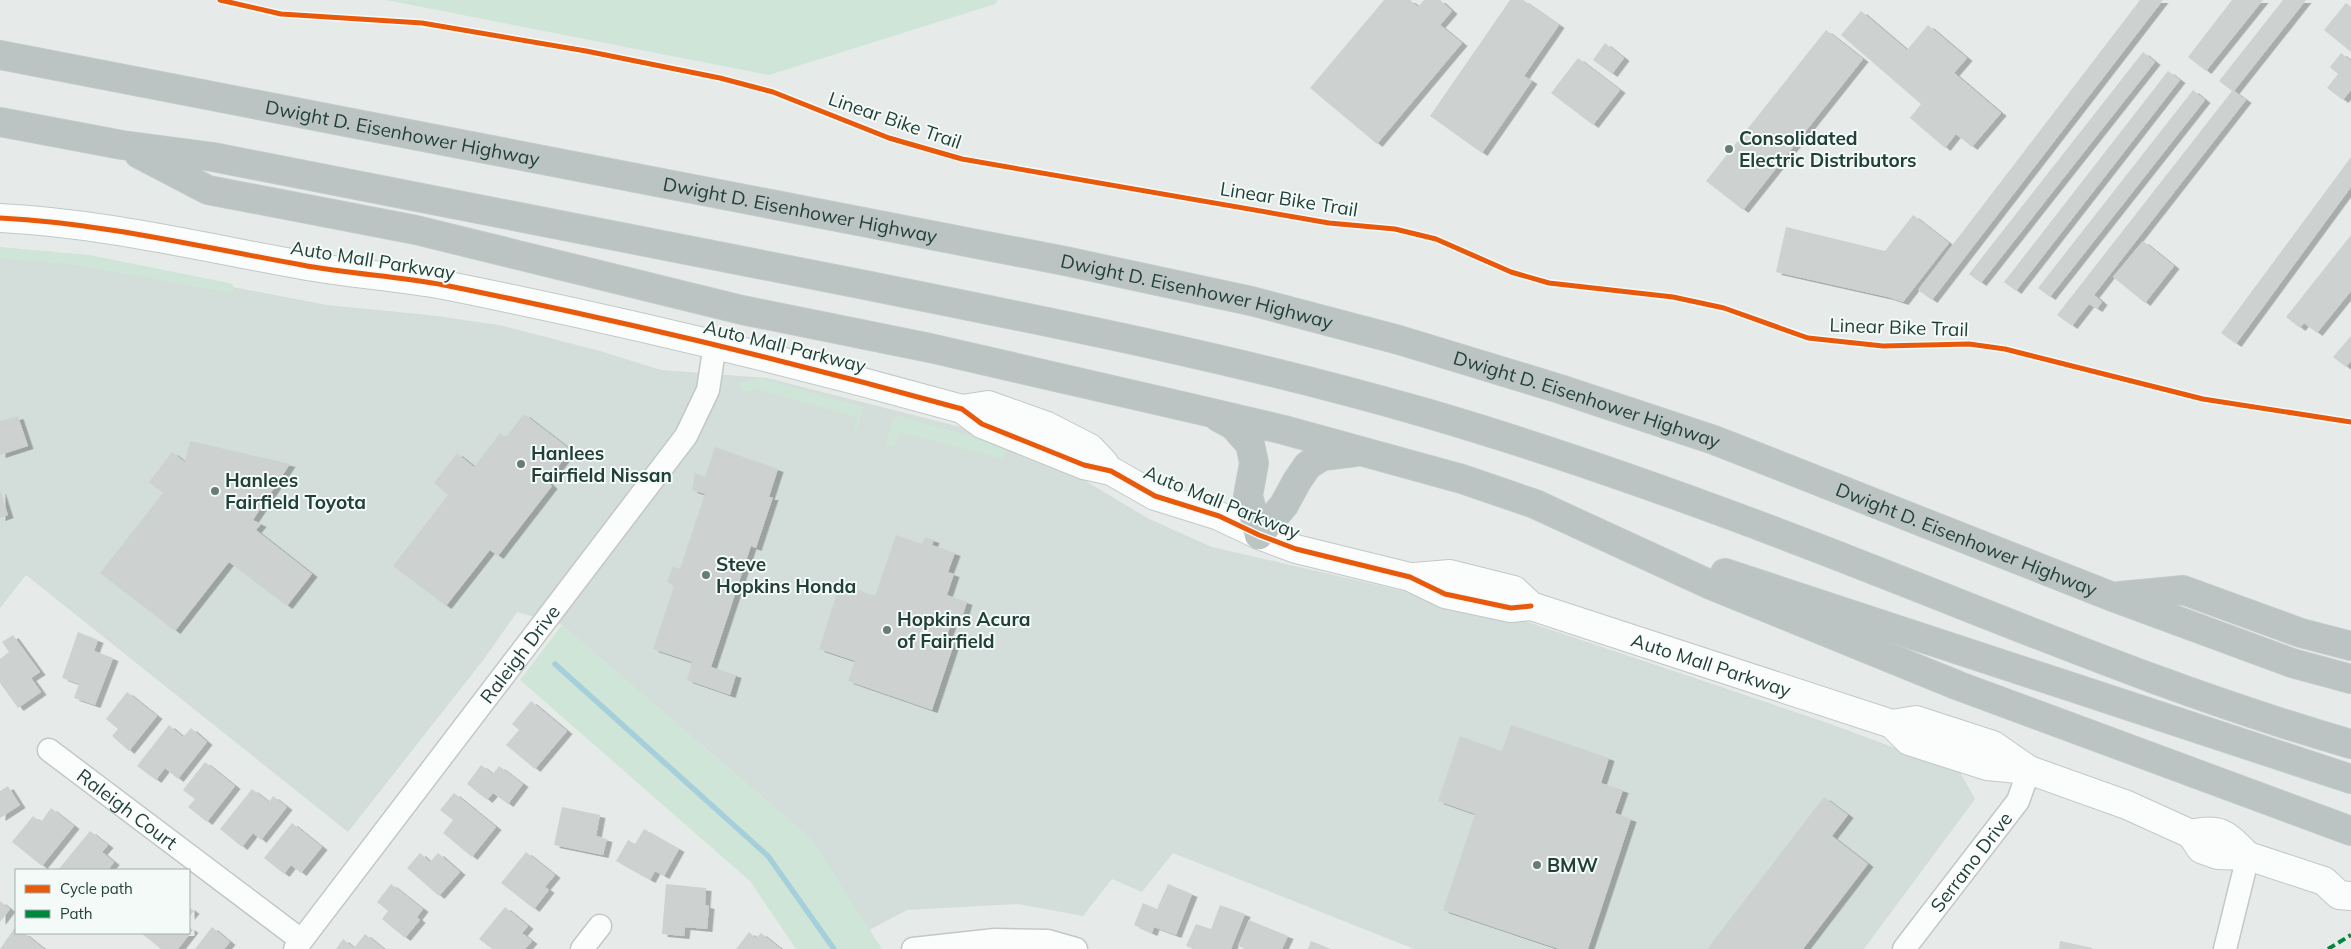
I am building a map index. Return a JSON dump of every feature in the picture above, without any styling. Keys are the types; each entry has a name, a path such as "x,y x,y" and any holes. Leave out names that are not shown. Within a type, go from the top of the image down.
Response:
{"highway":[{"name":"Dwight D. Eisenhower Highway","path":"0,55 1045,257 1251,301 1408,343 1560,388 1714,440 2113,597 2292,662 2351,679"},
{"path":"0,122 122,146 213,157 1023,316 1221,359 1338,388 1426,413 1610,471 1704,504 2106,662 2284,725 2351,744"},
{"path":"122,146 208,190 416,230 742,310 930,348 1208,412 1362,451 1462,479 1535,504 1780,614 1950,682 2351,831"},
{"path":"1208,412 1232,425 1250,444 1254,463 1248,496 1259,536"},
{"path":"1259,536 1284,505 1308,465 1322,456 1362,451"},
{"path":"1618,541 1717,571 2351,779"},
{"path":"2113,597 2183,590 2301,633 2351,646"}],"street":[{"name":"Auto Mall Parkway","path":"0,218 48,220 114,229 304,266 440,284 715,344 962,409 988,405 1047,426 1090,448 1111,471 1155,496 1219,516 1259,536 1296,549 1410,577 1445,594 1511,608 1531,606 1892,724 1916,720 1993,745 2029,770 2126,805 2191,834 2210,829 2227,836 2248,856 2324,881 2339,895 2351,896"},
{"name":"Raleigh Drive","path":"298,945 686,436 708,390 715,344"},
{"name":"Raleigh Court","path":"48,750 298,945"},
{"name":"Serrano Drive","path":"1904,949 2018,801 2029,770"},
{"path":"2225,949 2248,856"},
{"name":"Auto Mall Parkway","path":"2324,881 2343,877 2351,878"},
{"path":"582,949 600,926"},
{"path":"913,949 996,940 1048,941 1076,949"}],"shaded area":[{"path":"0,254 139,269 327,305 429,315 499,325 600,351 661,370 767,378 988,434 1054,462 1149,519 1212,547 1507,615 1825,722 1960,772 1975,799 1864,949 1414,949 1173,853 1142,892 1112,879 1083,916 1018,904 907,910 869,930 811,839 562,625 517,612 484,659 348,832 26,575 0,608"}],"green space":[{"path":"386,0 998,0 995,4 769,75"},
{"path":"0,247 89,255 233,284 233,293 68,264 0,259"},
{"path":"760,378 864,407 855,434 853,434 858,418 758,390 742,391 739,383"},
{"path":"896,415 1008,446 1003,459 899,432 894,447 886,445 891,423"},
{"path":"562,625 811,839 882,949 796,949 750,881 520,680"}],"building":[{"path":"1384,0 1410,0 1418,7 1424,0 1440,0 1452,11 1440,25 1462,43 1377,144 1310,88"},
{"path":"1510,0 1523,0 1559,25 1524,76 1532,81 1482,153 1430,116"},
{"path":"2140,0 2163,0 1932,300 1918,290"},
{"path":"2232,0 2263,0 2206,71 2188,57"},
{"path":"2283,0 2306,0 2234,91 2246,100 2094,295 2102,302 2097,309 2089,304 2072,326 2057,315 2232,91 2219,81"},
{"path":"2346,3 2351,7 2351,52 2324,30"},
{"path":"1861,11 1907,50 1928,25 1967,58 1954,73 2001,113 1972,147 1956,134 1945,148 1910,118 1921,104 1841,35"},
{"path":"1826,30 1863,59 1743,210 1706,181"},
{"path":"1605,43 1624,58 1612,74 1593,60"},
{"path":"2143,52 2155,62 1981,283 1969,274"},
{"path":"2341,53 2351,61 2351,90 2343,100 2327,88 2338,74 2330,67"},
{"path":"1578,58 1620,90 1593,125 1551,93"},
{"path":"2168,71 2180,80 2016,291 2004,282"},
{"path":"2193,90 2205,100 2050,297 2038,288"},
{"path":"2351,157 2351,187 2236,344 2221,333"},
{"path":"1913,215 1949,243 1903,302 1776,272 1786,227 1885,251"},
{"path":"2351,235 2351,291 2317,333 2304,323 2300,328 2286,317"},
{"path":"2143,241 2174,266 2145,303 2113,277"},
{"path":"2351,336 2351,361 2346,367 2333,357"},
{"path":"524,414 571,450 547,481 552,486 498,556 490,550 446,606 393,566 448,495 434,483 457,453 474,467 500,433 506,437"},
{"path":"18,416 28,446 0,455 0,421"},
{"path":"190,441 290,464 253,520 261,524 256,530 312,574 287,606 229,562 175,631 100,573 163,493 149,482 172,452 185,462"},
{"name":"Steve Hopkins Honda","path":"715,447 778,469 769,497 773,497 756,548 751,546 711,667 736,675 730,695 687,680 692,662 653,649 674,586 667,582 673,566 680,569 705,494 692,490 695,473 705,477"},
{"path":"0,490 8,515 0,518"},
{"name":"Hopkins Acura of Fairfield","path":"896,535 922,544 925,537 934,540 932,545 955,553 948,572 954,574 947,595 967,602 961,621 953,619 946,638 955,641 932,710 848,681 855,661 819,649 840,584 875,596"},
{"path":"78,632 98,640 94,651 113,658 95,705 74,698 79,684 62,678"},
{"path":"13,635 40,672 31,678 41,692 18,708 0,683 0,659 9,652 2,642"},
{"path":"127,692 157,716 129,751 112,736 118,729 106,719"},
{"path":"531,701 567,731 535,769 506,745 519,730 512,724"},
{"path":"169,725 183,737 191,728 207,742 178,779 165,768 156,780 137,766"},
{"name":"BMW","path":"1511,725 1609,758 1601,783 1623,790 1615,813 1631,819 1588,949 1559,949 1443,910 1475,814 1438,801 1460,736 1502,751"},
{"path":"205,762 235,786 207,822 188,807 195,799 183,790"},
{"path":"481,765 493,774 499,766 523,784 508,804 493,793 487,800 467,784"},
{"path":"8,786 20,805 0,818 0,791"},
{"path":"252,789 269,802 273,796 287,807 261,840 253,833 242,847 220,829"},
{"path":"454,793 496,827 472,857 443,833 453,820 440,810"},
{"path":"1824,797 1848,815 1832,836 1868,864 1803,949 1707,949"},
{"path":"562,807 600,815 596,836 607,839 603,855 554,845"},
{"path":"51,808 74,826 42,866 12,842 33,816 41,822"},
{"path":"292,823 322,847 301,873 291,865 284,874 264,858"},
{"path":"644,829 679,849 664,876 655,871 650,880 616,861 628,840 635,844"},
{"path":"90,831 108,845 102,852 114,862 109,869 59,869"},
{"path":"526,852 555,875 545,887 549,890 534,909 501,883"},
{"path":"420,853 430,862 438,853 460,872 439,896 407,868"},
{"path":"391,884 423,909 417,917 420,920 405,938 382,919 388,911 377,902"},
{"path":"666,884 706,888 705,905 709,906 707,929 685,927 684,936 662,934"},
{"path":"1168,884 1192,894 1176,935 1154,927 1152,933 1134,925 1143,903 1157,909"},
{"path":"0,901 10,909 0,922"},
{"path":"1220,905 1245,914 1231,949 1194,949 1186,946 1196,924 1211,929"},
{"path":"505,907 528,926 522,933 532,941 525,949 492,949 479,939"},
{"path":"190,908 194,911 190,916"},
{"path":"1249,920 1288,936 1282,949 1246,949 1238,946"},
{"path":"15,927 15,934 25,934 44,949 0,949"},
{"path":"212,927 230,942 224,949 195,949"},
{"path":"749,932 756,938 761,933 781,949 736,949"},
{"path":"142,934 190,934 178,949 161,949"},
{"path":"365,934 384,949 336,949 343,939 354,948"},
{"path":"1311,941 1331,949 1308,949"},
{"path":"2060,941 2093,948 2059,949"}],"waterway":[{"path":"555,664 768,856 834,949"}],"marked path":[{"path":"2328,949 2351,935"}],"cycle path":[{"name":"Linear Bike Trail","path":"220,0 281,14 422,23 586,51 720,78 773,92 889,138 962,159 1329,223 1395,229 1436,239 1511,272 1549,283 1673,297 1724,308 1808,338 1883,346 1969,344 2005,349 2203,399 2351,422"},
{"path":"0,218 114,230 320,268 444,285 574,312 768,358 962,409 982,424 1084,465 1111,471 1155,496 1219,516 1259,535 1296,549 1410,577 1445,594 1511,608 1531,606"}],"place":[{"name":"Consolidated Electric Distributors","path":"1729,149"},
{"name":"Hanlees Fairfield Nissan","path":"521,464"},
{"name":"Hanlees Fairfield Toyota","path":"215,491"},
{"name":"Steve Hopkins Honda","path":"706,575"},
{"name":"Hopkins Acura of Fairfield","path":"887,630"},
{"name":"BMW","path":"1537,865"}]}
